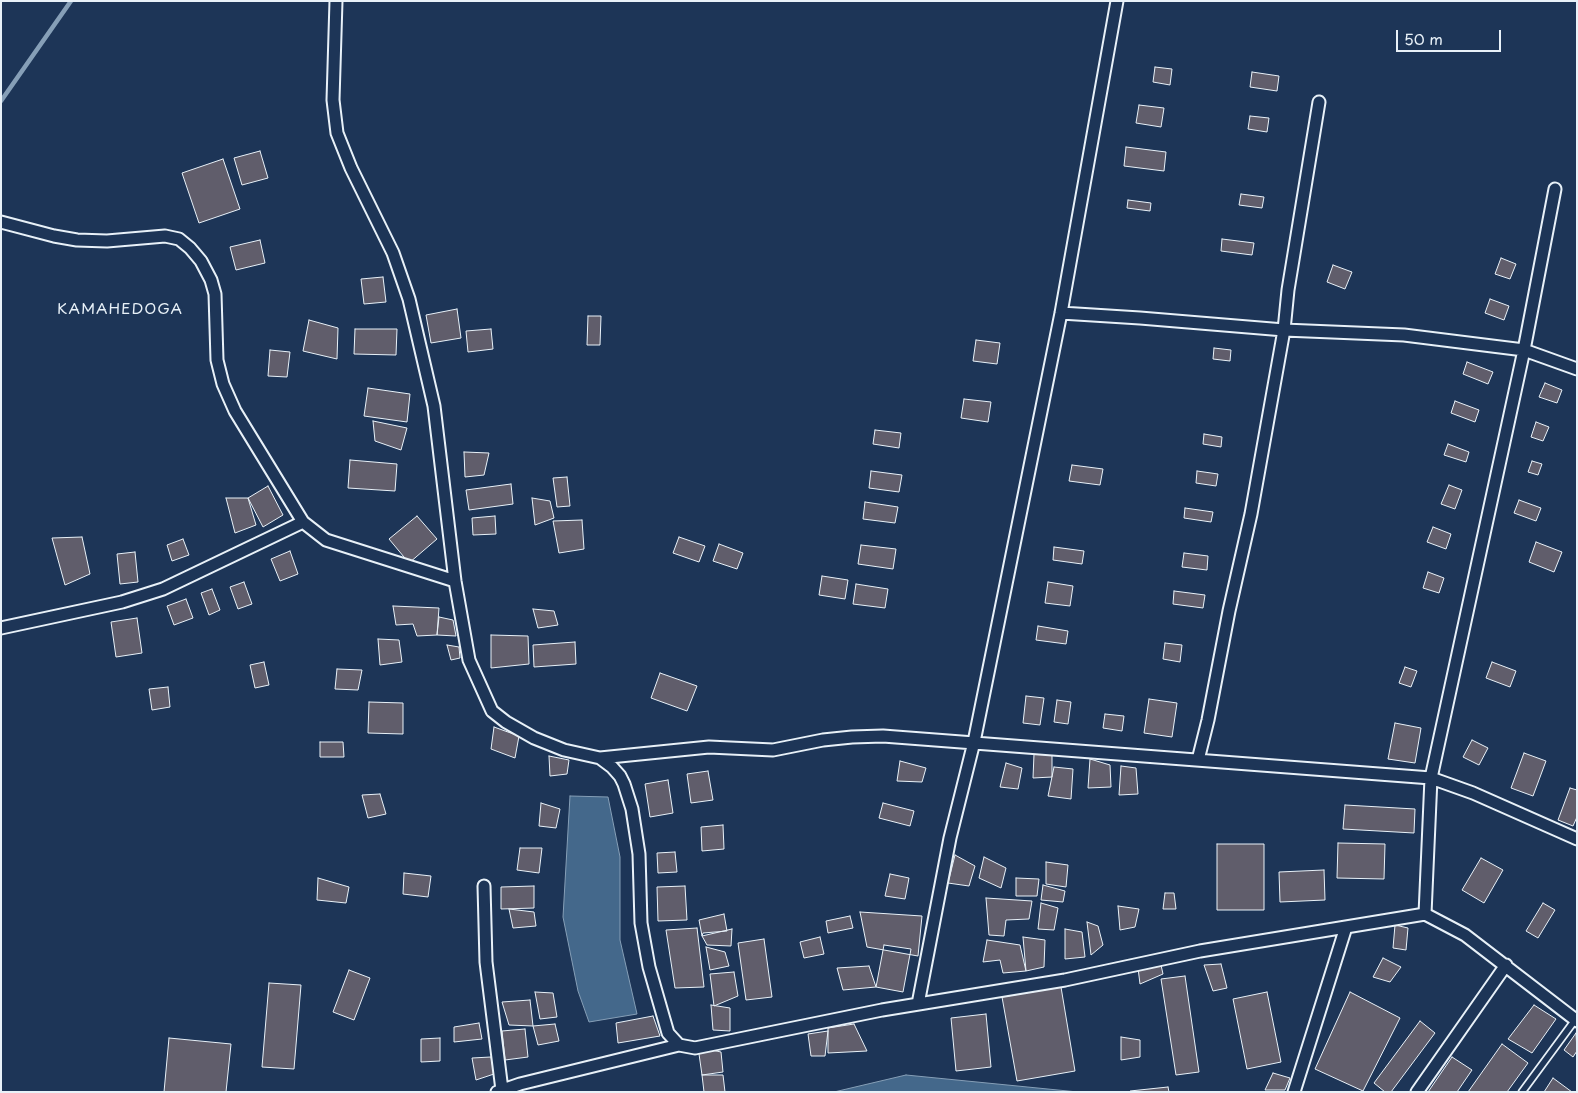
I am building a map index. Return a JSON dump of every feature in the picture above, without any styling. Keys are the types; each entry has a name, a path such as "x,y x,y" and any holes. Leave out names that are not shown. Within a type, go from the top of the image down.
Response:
{"street":[{"path":"336,1 333,100 337,133 351,168 393,252 409,299 434,406 455,581 469,660 492,711 512,726 534,738 564,750 600,758 709,747 773,750 852,736 884,736 1431,778 1473,793 1577,839"},
{"path":"918,1004 950,838 974,742 1062,313 1117,1"},
{"path":"1198,760 1251,514 1284,330 1288,290 1319,102"},
{"path":"1424,914 1431,778 1524,350 1554,189"},
{"path":"1,222 77,240 107,241 165,236 179,239 201,261 211,280 215,294 218,360 223,384 236,411 303,522 326,540 455,581"},
{"path":"1062,313 1284,330 1404,335 1524,350 1577,369"},
{"path":"1,628 122,602 163,589 303,522"},
{"path":"600,758 620,776 632,809 639,854 641,922 649,967 668,1034 679,1045"},
{"path":"484,886 486,962 499,1091 520,1084 679,1045 695,1048 918,1004 1065,980 1200,951 1424,914 1465,934 1576,1020"},
{"path":"1294,1092 1346,927"},
{"path":"1417,1092 1506,965"}],"lane":[{"path":"1522,1092 1576,1020"}],"water":[{"path":"570,796 608,797 620,857 620,940 637,1014 589,1022 578,991 563,917"},
{"path":"906,1075 1078,1092 834,1092"}],"building":[{"path":"1155,67 1172,69 1170,85 1153,82"},
{"path":"1252,72 1279,76 1277,91 1250,87"},
{"path":"1139,105 1164,108 1161,127 1136,123"},
{"path":"1250,116 1269,118 1267,132 1248,129"},
{"path":"1126,147 1166,152 1164,171 1124,166"},
{"path":"260,151 268,178 242,185 234,158"},
{"path":"223,159 240,209 199,223 182,173"},
{"path":"1241,194 1264,197 1262,208 1239,205"},
{"path":"1128,200 1151,203 1150,211 1127,208"},
{"path":"1222,239 1254,243 1252,255 1221,251"},
{"path":"260,240 265,263 236,270 230,247"},
{"path":"1501,258 1516,264 1510,279 1495,274"},
{"path":"1333,265 1352,272 1345,289 1327,282"},
{"path":"383,277 386,302 364,304 361,279"},
{"path":"1490,299 1509,306 1504,320 1485,313"},
{"path":"457,309 461,338 431,343 426,315"},
{"path":"588,316 601,316 600,345 587,345"},
{"path":"309,320 338,328 337,359 303,351"},
{"path":"355,329 397,329 396,355 354,354"},
{"path":"491,329 493,349 468,352 466,331"},
{"path":"976,340 1000,343 997,364 973,361"},
{"path":"1214,348 1231,350 1230,361 1213,359"},
{"path":"270,350 290,352 287,377 268,376"},
{"path":"1467,362 1493,372 1488,384 1463,374"},
{"path":"1545,383 1562,390 1557,403 1539,397"},
{"path":"368,388 410,394 407,422 364,416"},
{"path":"964,399 991,402 988,422 961,418"},
{"path":"1455,401 1479,410 1475,422 1451,413"},
{"path":"373,421 407,428 401,450 375,441"},
{"path":"1536,422 1549,427 1543,441 1531,437"},
{"path":"875,430 901,433 899,448 873,444"},
{"path":"1204,434 1222,437 1221,447 1203,444"},
{"path":"1448,444 1469,452 1466,462 1444,455"},
{"path":"464,452 489,453 484,475 465,477"},
{"path":"350,460 397,464 395,491 348,488"},
{"path":"1532,461 1542,464 1538,475 1528,472"},
{"path":"1072,465 1103,469 1100,485 1069,481"},
{"path":"871,471 902,475 899,492 869,488"},
{"path":"1197,471 1218,474 1216,486 1196,483"},
{"path":"567,477 570,506 557,507 553,478"},
{"path":"511,484 513,504 469,510 466,490"},
{"path":"1449,485 1462,490 1455,509 1441,504"},
{"path":"268,486 283,515 263,527 248,498"},
{"path":"226,498 248,498 256,525 235,533"},
{"path":"532,498 550,501 554,518 535,525"},
{"path":"1519,500 1541,508 1536,521 1514,513"},
{"path":"865,502 898,507 895,523 863,519"},
{"path":"1185,508 1213,512 1211,522 1184,518"},
{"path":"417,516 437,539 409,563 389,539"},
{"path":"495,516 496,534 473,535 472,518"},
{"path":"582,520 584,549 559,553 553,521"},
{"path":"1433,527 1451,534 1446,549 1427,542"},
{"path":"82,537 90,574 65,585 52,538"},
{"path":"679,537 705,546 699,562 673,553"},
{"path":"183,539 189,555 172,561 167,545"},
{"path":"1536,542 1562,552 1554,572 1529,562"},
{"path":"719,544 743,553 737,569 713,561"},
{"path":"861,545 896,549 893,569 858,564"},
{"path":"1054,547 1084,551 1082,564 1053,560"},
{"path":"290,551 298,574 280,581 271,559"},
{"path":"135,552 138,582 120,584 117,554"},
{"path":"1184,553 1208,556 1207,570 1182,567"},
{"path":"1428,572 1444,578 1439,593 1423,588"},
{"path":"822,576 848,580 845,599 819,595"},
{"path":"244,582 252,604 238,609 230,587"},
{"path":"1048,582 1073,586 1070,606 1045,603"},
{"path":"856,584 888,589 885,608 853,604"},
{"path":"212,589 220,610 209,615 201,593"},
{"path":"1174,591 1205,595 1203,608 1173,604"},
{"path":"186,599 193,618 174,625 167,606"},
{"path":"393,606 439,608 437,635 417,636 413,624 396,625"},
{"path":"533,609 554,611 558,625 538,628"},
{"path":"439,617 453,620 456,636 437,635"},
{"path":"137,618 142,653 116,657 111,622"},
{"path":"1038,626 1068,631 1066,644 1036,640"},
{"path":"491,635 528,636 529,664 491,668"},
{"path":"378,639 399,640 402,662 380,665"},
{"path":"575,642 576,664 534,667 533,645"},
{"path":"1165,643 1182,645 1180,662 1163,659"},
{"path":"447,645 459,647 460,658 451,660"},
{"path":"264,662 269,685 255,688 250,665"},
{"path":"1492,662 1516,671 1510,687 1486,678"},
{"path":"1405,667 1417,671 1411,687 1399,683"},
{"path":"337,669 362,670 358,690 335,689"},
{"path":"660,673 697,686 687,711 651,698"},
{"path":"168,687 170,707 152,710 149,689"},
{"path":"1026,696 1044,698 1040,725 1023,723"},
{"path":"1149,699 1177,703 1172,737 1144,733"},
{"path":"1057,700 1071,702 1068,724 1054,722"},
{"path":"369,702 403,703 403,734 368,733"},
{"path":"1105,714 1124,716 1122,731 1103,728"},
{"path":"1395,723 1421,728 1415,763 1388,759"},
{"path":"494,727 519,736 515,758 491,749"},
{"path":"1472,740 1488,748 1479,765 1463,757"},
{"path":"320,742 343,742 344,757 320,757"},
{"path":"1524,753 1546,761 1533,796 1511,788"},
{"path":"1034,754 1052,755 1052,777 1033,778"},
{"path":"549,756 569,760 567,774 550,776"},
{"path":"1090,759 1110,765 1111,787 1088,788"},
{"path":"900,761 926,768 922,782 897,781"},
{"path":"1006,763 1022,768 1018,789 1000,787"},
{"path":"1121,766 1136,768 1138,794 1119,795"},
{"path":"1054,767 1073,769 1071,799 1048,796"},
{"path":"708,771 713,800 691,803 687,774"},
{"path":"668,780 673,813 650,817 645,784"},
{"path":"1570,788 1577,790 1577,817 1573,826 1558,820"},
{"path":"380,794 386,814 368,818 362,795"},
{"path":"541,803 560,809 556,828 539,826"},
{"path":"883,803 914,811 910,826 879,818"},
{"path":"1345,805 1415,809 1414,833 1343,829"},
{"path":"723,825 724,849 702,851 701,827"},
{"path":"1338,843 1385,844 1384,879 1337,878"},
{"path":"1217,844 1264,844 1264,910 1217,910"},
{"path":"520,848 542,848 539,873 517,870"},
{"path":"675,852 677,872 658,873 657,853"},
{"path":"955,855 975,866 969,886 948,883"},
{"path":"984,857 1006,868 1001,888 979,878"},
{"path":"1481,858 1503,870 1484,903 1462,890"},
{"path":"1046,862 1068,865 1066,887 1046,884"},
{"path":"1324,870 1325,900 1280,902 1279,872"},
{"path":"404,873 431,876 428,897 403,894"},
{"path":"890,874 909,878 905,899 885,896"},
{"path":"318,878 349,887 346,903 317,900"},
{"path":"1016,878 1039,879 1037,896 1016,896"},
{"path":"1043,885 1065,891 1063,902 1041,900"},
{"path":"534,886 534,908 501,909 501,887"},
{"path":"685,886 687,920 658,921 657,887"},
{"path":"1165,893 1174,893 1176,909 1163,909"},
{"path":"986,898 1032,901 1029,919 1006,920 1004,936 989,935"},
{"path":"1041,903 1058,908 1054,930 1038,929"},
{"path":"1543,903 1555,910 1538,938 1526,931"},
{"path":"1118,906 1139,909 1135,927 1120,930"},
{"path":"509,909 534,912 536,926 513,928"},
{"path":"860,912 922,916 918,956 867,947"},
{"path":"724,914 727,931 703,933 702,936 699,920"},
{"path":"850,916 853,928 828,933 826,921"},
{"path":"1087,922 1098,926 1103,945 1091,955"},
{"path":"1395,925 1408,928 1406,950 1393,948"},
{"path":"697,928 704,987 675,988 666,930"},
{"path":"732,929 731,946 707,945 702,936"},
{"path":"1065,929 1082,932 1085,957 1065,959"},
{"path":"820,937 824,954 804,958 800,942"},
{"path":"1023,937 1045,940 1044,967 1026,971"},
{"path":"764,939 772,997 746,1000 738,943"},
{"path":"987,940 1020,945 1026,971 1003,973 1000,960 983,962"},
{"path":"884,945 911,949 903,992 876,987"},
{"path":"706,947 725,952 729,966 710,970"},
{"path":"1383,958 1401,967 1390,982 1373,977"},
{"path":"1221,964 1227,988 1213,991 1204,965"},
{"path":"1161,965 1163,974 1140,984 1138,968"},
{"path":"869,966 876,987 843,990 837,968"},
{"path":"349,970 370,978 354,1020 333,1012"},
{"path":"734,972 738,996 714,1006 710,974"},
{"path":"1185,976 1199,1072 1176,1075 1161,979"},
{"path":"269,983 301,985 294,1069 262,1067"},
{"path":"1061,987 1075,1071 1017,1081 1002,997"},
{"path":"535,992 553,993 557,1017 540,1019"},
{"path":"1267,992 1281,1062 1247,1069 1233,999"},
{"path":"1350,992 1400,1018 1363,1091 1315,1069"},
{"path":"530,1000 533,1026 509,1025 502,1002"},
{"path":"711,1005 730,1008 730,1031 713,1030"},
{"path":"1534,1005 1556,1019 1532,1053 1508,1039"},
{"path":"986,1014 991,1067 956,1071 951,1018"},
{"path":"653,1016 660,1036 618,1043 616,1023"},
{"path":"1420,1021 1435,1033 1391,1092 1385,1092 1374,1083"},
{"path":"479,1023 482,1039 454,1042 454,1027"},
{"path":"555,1024 559,1041 538,1045 533,1026"},
{"path":"854,1024 867,1051 828,1053 828,1028"},
{"path":"525,1029 528,1057 505,1060 502,1031"},
{"path":"828,1031 825,1056 811,1056 808,1034"},
{"path":"1576,1033 1577,1051 1573,1057 1564,1050"},
{"path":"1121,1037 1140,1040 1140,1057 1121,1060"},
{"path":"169,1038 231,1044 226,1092 164,1092"},
{"path":"440,1038 440,1061 421,1062 421,1039"},
{"path":"1502,1044 1528,1063 1507,1092 1468,1092"},
{"path":"698,1047 721,1052 723,1072 702,1075"},
{"path":"491,1057 494,1074 476,1080 472,1058"},
{"path":"1452,1057 1472,1070 1457,1092 1428,1092"},
{"path":"1273,1073 1290,1078 1285,1090 1265,1090"},
{"path":"702,1075 723,1075 725,1092 704,1092"},
{"path":"1553,1078 1572,1092 1544,1092"},
{"path":"1168,1087 1169,1092 1130,1092 1130,1091"}],"waterway":[{"path":"1,101 71,1"}],"district":[{"name":"KAMAHEDOGA","path":"120,310"}]}
